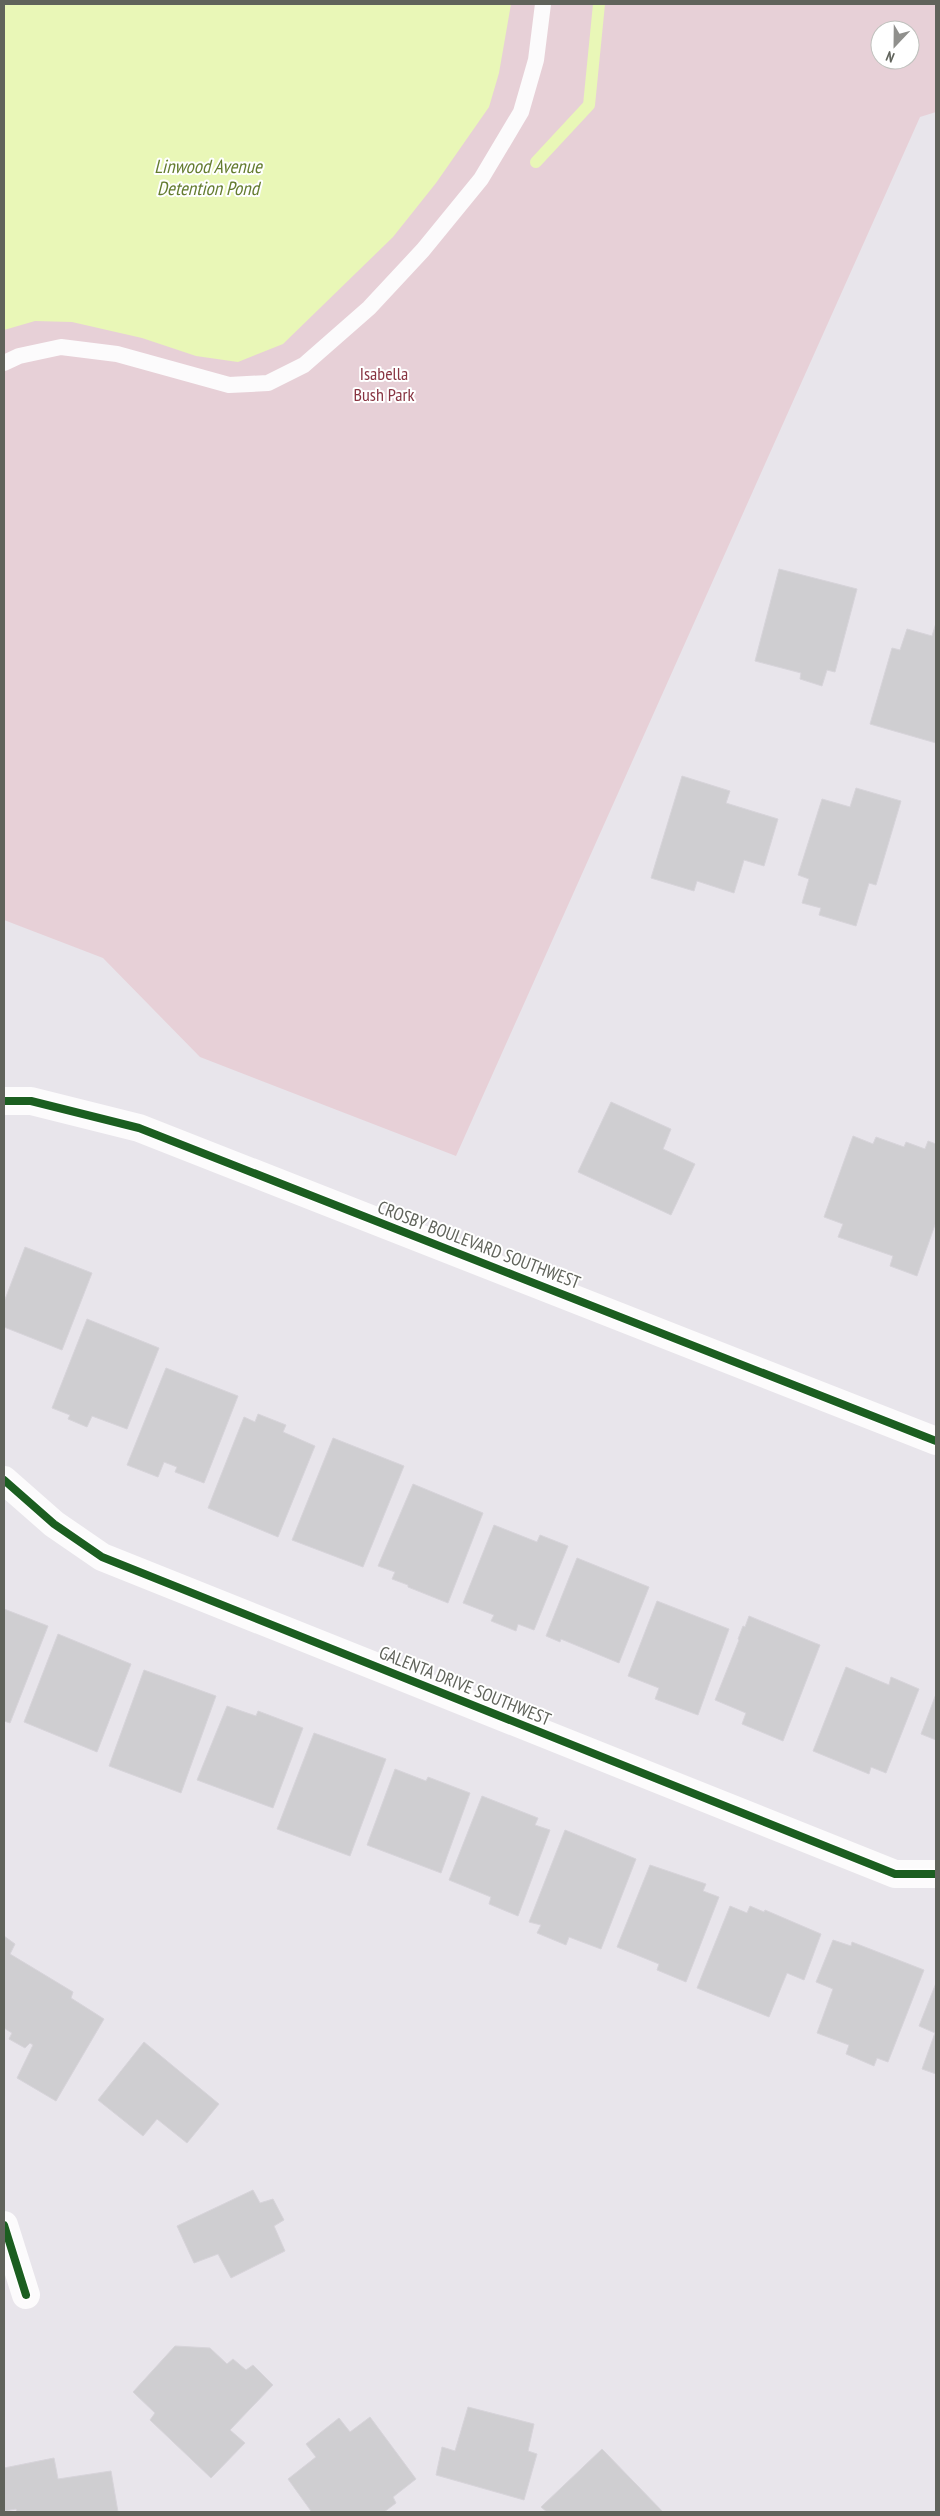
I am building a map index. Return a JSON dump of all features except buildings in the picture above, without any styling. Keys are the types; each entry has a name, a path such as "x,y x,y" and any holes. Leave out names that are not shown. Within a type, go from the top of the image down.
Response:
{"street":[{"name":"CROSBY BOULEVARD SOUTHWEST","path":"4,1101 31,1101 139,1128 936,1441"},
{"name":"GALENTA DRIVE SOUTHWEST","path":"4,1480 54,1524 102,1556 895,1874 936,1874"},
{"path":"4,2225 26,2295"}],"lane":[{"path":"4,363 19,356 60,347 117,354 229,385 268,383 304,365 369,308 423,250 481,179 521,112 536,60 543,4"}],"green space":[{"name":"Isabella Bush Park","path":"4,4 936,4 936,112 920,117 456,1156 200,1057 103,958 4,920"}],"water":[{"name":"Linwood Avenue Detention Pond","path":"4,4 511,4 499,73 489,107 436,183 393,237 283,344 238,362 196,356 142,338 72,322 35,321 4,330"}],"waterway":[{"path":"536,162 589,105 599,4"}],"cycle path":[{"path":"4,1101 31,1101 139,1128 936,1441"},
{"path":"4,1480 54,1524 102,1557 895,1874 936,1874"},
{"path":"4,2225 26,2295"}]}
